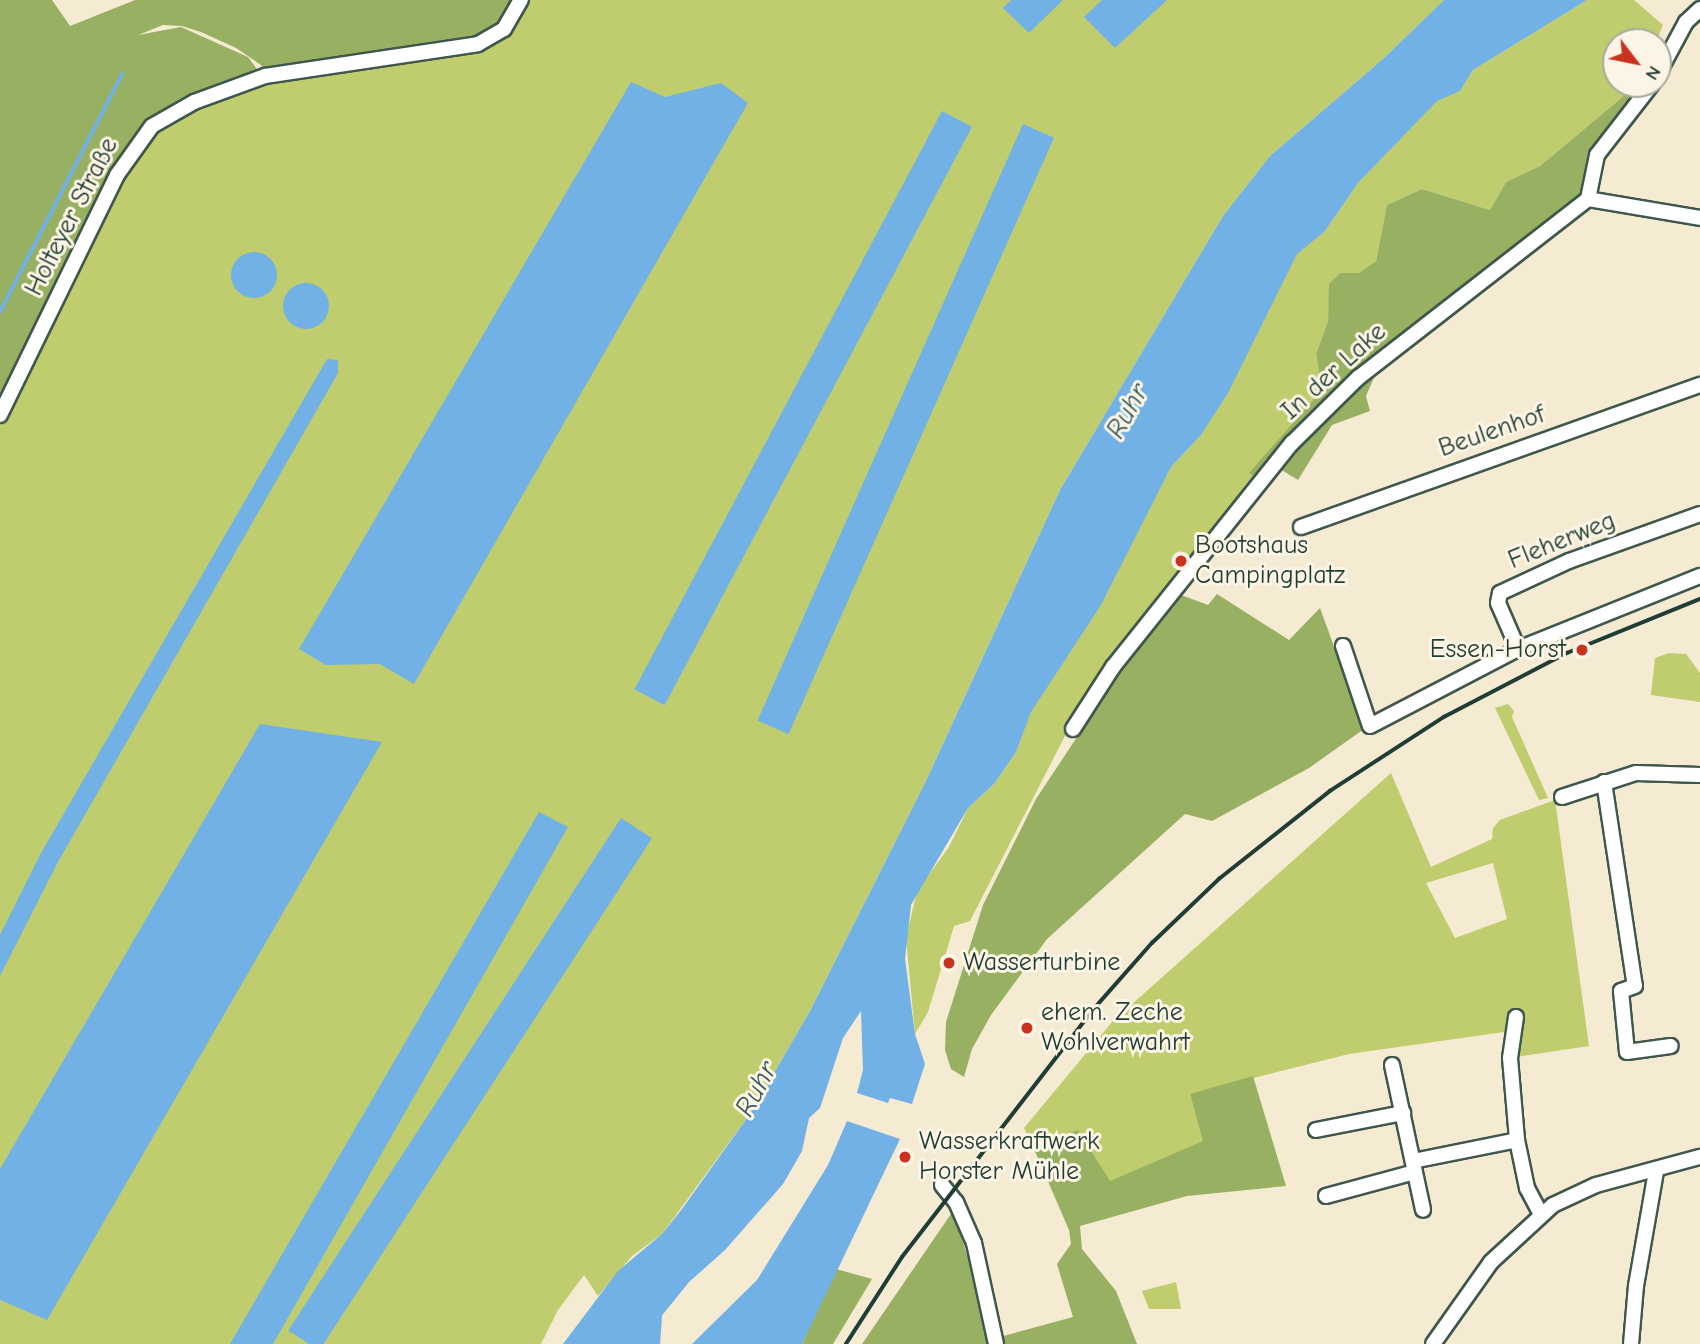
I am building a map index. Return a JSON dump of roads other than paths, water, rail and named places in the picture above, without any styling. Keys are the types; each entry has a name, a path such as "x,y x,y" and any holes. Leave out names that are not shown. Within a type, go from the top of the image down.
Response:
{"street":[{"name":"Holteyer Straße","path":"0,415 117,175 152,126 194,102 265,76 478,44 514,18 521,0"},
{"path":"1672,48 1686,22 1700,9"},
{"path":"1641,98 1597,155 1589,193 1700,218"},
{"name":"In der Lake","path":"1073,729 1113,667 1292,443 1398,345 1589,193"},
{"name":"Beulenhof","path":"1301,527 1700,385"},
{"name":"Fleherweg","path":"1518,649 1498,603 1502,592 1569,561 1700,514"},
{"path":"1343,646 1370,726 1518,649 1700,576"},
{"path":"1562,797 1636,773 1700,775"},
{"path":"1604,782 1635,986 1621,991 1627,1052 1671,1046"},
{"path":"1516,1017 1510,1058 1517,1140 1527,1188 1541,1214"},
{"path":"1392,1065 1423,1210"},
{"path":"1315,1130 1404,1113"},
{"path":"1326,1196 1414,1166 1517,1140"},
{"path":"1433,1344 1484,1270 1541,1214 1596,1185 1700,1157"},
{"path":"1632,1344 1636,1286 1656,1171"},
{"path":"942,1185 956,1202 974,1243 996,1344"}],"water":[{"path":"1011,0 1063,0 1029,33 1003,8"},
{"path":"1102,0 1167,0 1115,48 1084,17"},
{"path":"1444,0 1587,0 1473,70 1460,91 1437,101 1358,183 1325,231 1297,254 1228,393 1201,435 1171,467 1101,605 1031,712 1016,752 994,784 968,808 911,905 905,959 915,1034 925,1064 912,1104 890,1098 888,1103 857,1093 863,1070 861,1011 843,1038 820,1108 809,1118 802,1151 783,1184 725,1250 689,1282 639,1344 563,1344 618,1271 662,1234 752,1111 810,1011 926,781 1060,490 1223,216 1270,156 1383,59"},
{"path":"631,82 665,97 721,83 748,103 414,684 380,664 326,665 299,649"},
{"path":"942,111 972,127 665,705 634,689"},
{"path":"1023,124 1054,138 788,734 757,721"},
{"path":"254,252 270,259 277,275 270,291 254,298 238,291 231,275 238,259"},
{"path":"306,283 322,290 329,306 322,322 306,329 290,322 283,306 290,290"},
{"path":"327,359 338,360 338,373 58,862 0,976 0,935 41,853"},
{"path":"260,724 382,742 47,1320 0,1300 0,1169"},
{"path":"539,812 568,827 273,1344 230,1344"},
{"path":"621,818 652,838 324,1344 309,1344 288,1330"},
{"path":"847,1121 900,1139 802,1344 692,1344 757,1280 828,1165"}],"waterway":[{"path":"0,312 122,75"},
{"name":"Ruhr","path":"649,1344 652,1305"}],"railway":[{"path":"846,1344 902,1257 1092,1011 1152,943 1219,879 1330,791 1444,717 1567,653 1700,599"}],"place":[{"name":"Bootshaus Campingplatz","path":"1181,561"},
{"name":"Essen-Horst","path":"1582,650"},
{"name":"Wasserturbine","path":"949,963"},
{"name":"ehem. Zeche Wohlverwahrt","path":"1027,1028"},
{"name":"Wasserkraftwerk Horster Mühle","path":"905,1157"}]}
